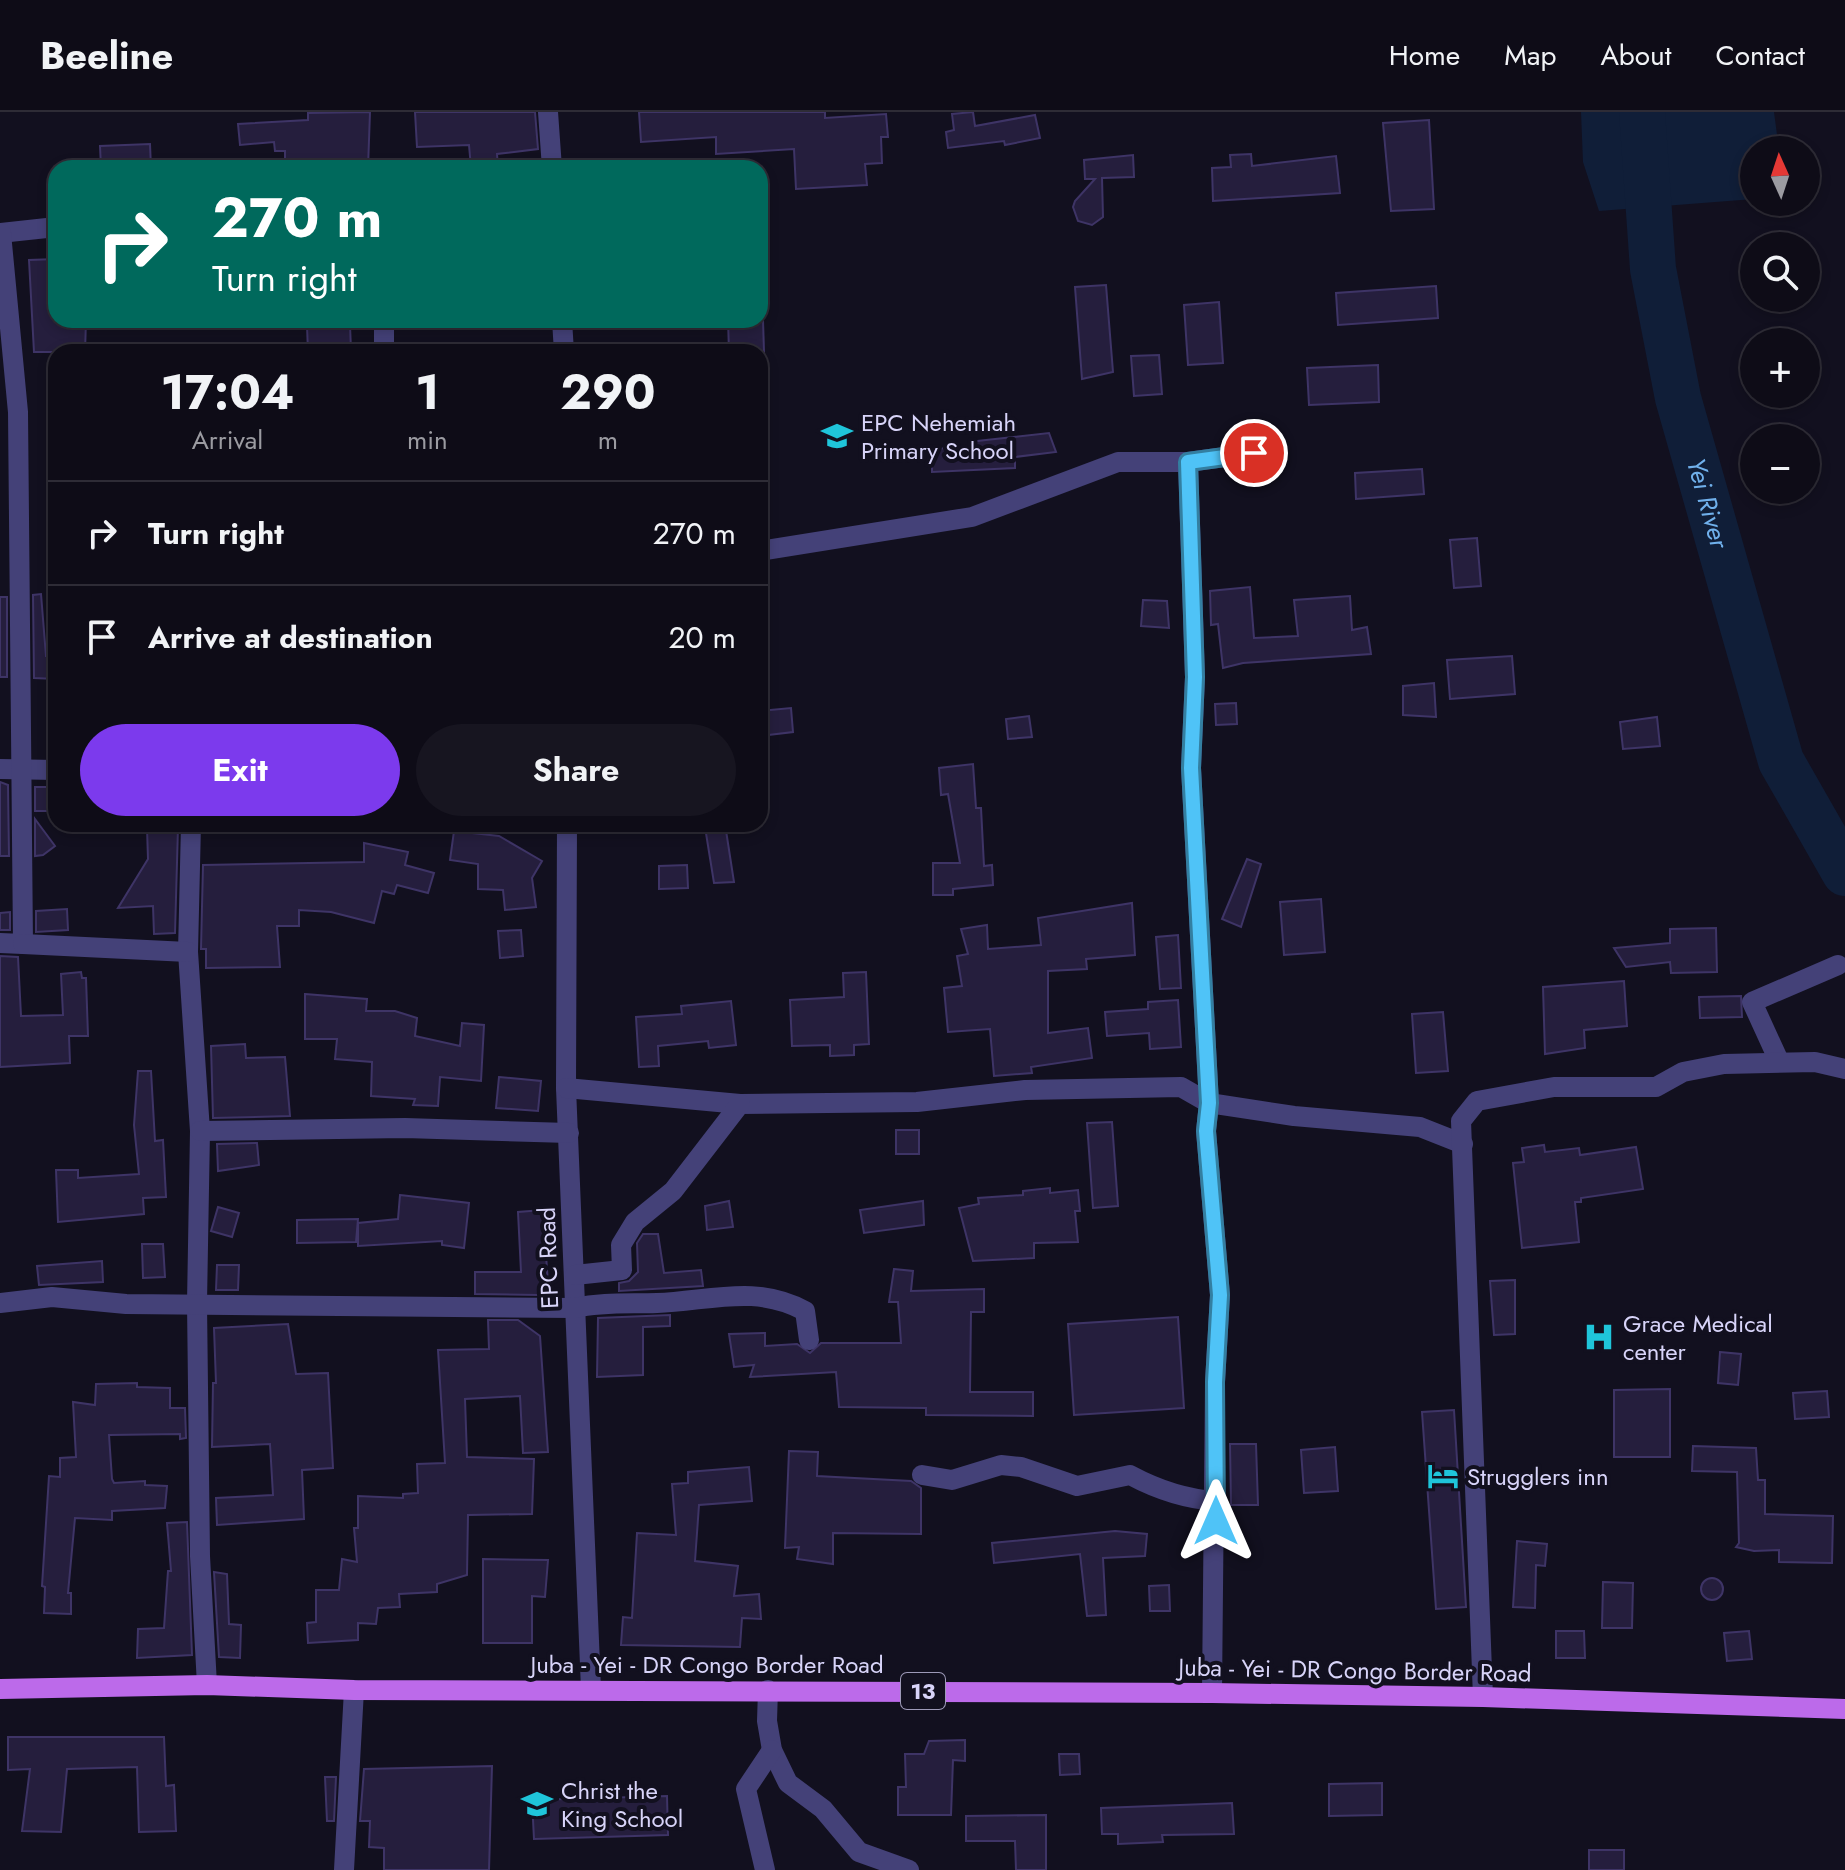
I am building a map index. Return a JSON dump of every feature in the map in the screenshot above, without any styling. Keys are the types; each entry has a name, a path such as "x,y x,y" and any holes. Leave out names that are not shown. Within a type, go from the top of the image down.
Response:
{"main road":[{"name":"Juba - Yei - DR Congo Border Road","path":"0,1689 207,1685 354,1690 1212,1693 1483,1697 1845,1709"}],"street":[{"path":"548,112 551,160"},
{"path":"23,944 10,770 9,412 1,233 48,228"},
{"path":"768,550 972,517 1118,462 1188,462 1254,453"},
{"path":"1188,462 1195,677 1191,768 1209,1103 1206,1131 1220,1295 1215,1382 1212,1693"},
{"path":"10,770 48,770"},
{"path":"191,832 188,952 200,1131 197,1303 200,1556 207,1685"},
{"name":"EPC Road","path":"567,832 566,1088 591,1689"},
{"path":"0,943 188,952"},
{"path":"1779,1061 1752,1002 1838,965"},
{"path":"1483,1697 1461,1121 1477,1101 1554,1087 1656,1087 1683,1072 1724,1064 1815,1062 1845,1069"},
{"path":"566,1088 740,1104 917,1102 1025,1090 1181,1087 1209,1103 1294,1116 1420,1127 1463,1144"},
{"path":"575,1275 622,1270 621,1245 635,1222 673,1191 740,1104"},
{"path":"200,1131 405,1128 569,1133"},
{"path":"0,1303 52,1297 126,1304 575,1308 606,1302 780,1298 805,1311 809,1340"},
{"path":"922,1475 952,1480 1001,1465 1021,1467 1077,1486 1130,1475 1154,1488 1192,1499 1216,1501"},
{"path":"344,1870 354,1690"},
{"path":"768,1690 767,1721 772,1750 788,1783 823,1809 859,1852 909,1870"},
{"path":"765,1870 746,1789 772,1750"},
{"path":"750,1870 753,1823"}],"water":[{"path":"1581,112 1774,112 1777,136 1740,136 1740,200 1599,211 1583,162"}],"building":[{"path":"370,112 368,160 285,160 285,151 275,151 274,142 240,145 238,124 308,120 308,113"},
{"path":"415,112 535,112 538,149 497,154 497,160 470,160 469,145 417,147"},
{"path":"639,112 825,112 825,118 886,114 888,137 881,137 882,163 865,164 867,185 796,189 794,149 716,154 716,137 641,142"},
{"path":"973,112 975,126 1035,115 1040,138 1005,145 1004,141 948,148 946,132 954,130 952,114"},
{"path":"1429,120 1434,209 1391,211 1383,123"},
{"path":"150,144 151,160 101,160 100,146"},
{"path":"1251,154 1252,166 1336,156 1340,193 1213,201 1212,168 1231,167 1230,155"},
{"path":"1133,155 1134,177 1102,178 1103,217 1092,225 1078,221 1073,207 1075,201 1095,179 1085,179 1084,160"},
{"path":"48,259 48,328 86,328 85,344 48,344 48,352 34,352 29,260"},
{"path":"1106,285 1113,372 1082,379 1075,287"},
{"path":"1436,286 1438,318 1338,325 1336,293"},
{"path":"1219,302 1223,363 1188,365 1184,305"},
{"path":"307,328 350,328 351,344 308,344"},
{"path":"728,328 763,328 764,344 729,344"},
{"path":"1159,355 1162,394 1134,396 1131,356"},
{"path":"1378,365 1379,402 1309,405 1307,368"},
{"path":"1049,433 1056,452 1015,457 1015,468 932,472 932,449 969,447 969,442"},
{"path":"1422,469 1424,494 1356,499 1355,473"},
{"path":"1477,538 1481,586 1454,588 1450,540"},
{"path":"1250,587 1254,638 1298,636 1294,600 1350,596 1352,630 1367,627 1371,654 1243,663 1223,668 1218,624 1211,625 1210,591"},
{"path":"41,594 48,679 34,678 33,595"},
{"path":"0,597 7,597 7,677 0,677"},
{"path":"1143,600 1167,601 1169,628 1141,626"},
{"path":"1512,656 1515,694 1450,699 1447,660"},
{"path":"1434,683 1436,717 1403,715 1403,686"},
{"path":"1236,703 1237,724 1216,725 1215,704"},
{"path":"791,708 793,732 768,735 768,710"},
{"path":"1029,716 1032,737 1008,739 1006,719"},
{"path":"1657,717 1660,746 1623,749 1620,722"},
{"path":"973,764 976,808 981,808 984,866 992,865 993,885 953,889 953,895 933,895 933,863 960,863 948,794 941,795 939,768"},
{"path":"0,782 8,785 9,856 0,856"},
{"path":"35,787 48,787 48,811 35,811"},
{"path":"35,819 55,846 43,855 35,856"},
{"path":"147,832 178,832 175,933 154,934 153,906 118,908 148,859"},
{"path":"454,832 499,836 542,861 532,878 536,907 505,910 503,890 478,889 478,864 450,860"},
{"path":"706,832 726,832 734,882 714,883"},
{"path":"364,843 408,852 405,865 434,873 428,893 397,885 394,894 382,891 374,923 331,912 299,910 299,926 277,926 280,967 206,968 206,949 201,949 203,865 364,862"},
{"path":"1247,859 1261,864 1241,927 1222,919"},
{"path":"687,865 688,888 659,889 659,866"},
{"path":"1321,899 1325,952 1284,955 1280,902"},
{"path":"1132,903 1135,955 1086,959 1087,969 1048,971 1048,1033 1088,1028 1092,1058 1031,1067 1032,1073 994,1076 990,1029 948,1032 944,988 962,986 957,956 968,954 961,929 987,925 988,949 1041,945 1038,918"},
{"path":"67,909 68,930 36,932 36,911"},
{"path":"10,912 10,930 0,930 0,913"},
{"path":"1716,928 1717,972 1671,973 1670,962 1626,967 1614,948 1670,943 1670,929"},
{"path":"521,930 523,956 500,958 498,931"},
{"path":"1178,935 1181,988 1160,989 1156,937"},
{"path":"0,956 18,957 21,1016 63,1015 61,974 81,972 82,978 86,978 88,1036 69,1036 70,1063 0,1067"},
{"path":"866,972 869,1044 854,1045 854,1055 830,1056 830,1045 792,1046 790,1000 844,997 843,973"},
{"path":"1624,981 1627,1026 1584,1030 1585,1048 1545,1054 1543,987"},
{"path":"305,994 367,999 366,1011 395,1011 417,1018 415,1036 460,1046 462,1023 484,1025 481,1081 440,1077 438,1106 413,1105 415,1099 371,1096 372,1062 335,1059 337,1039 305,1039"},
{"path":"1741,996 1742,1017 1700,1018 1699,997"},
{"path":"1178,1000 1181,1047 1150,1049 1149,1033 1107,1036 1105,1012 1148,1009 1148,1002"},
{"path":"731,1001 736,1045 709,1048 708,1041 658,1046 659,1066 639,1067 636,1017 682,1014 681,1006"},
{"path":"1443,1012 1448,1071 1416,1073 1412,1014"},
{"path":"245,1044 246,1058 285,1057 290,1116 213,1118 211,1046"},
{"path":"138,1071 151,1071 155,1141 163,1140 166,1197 143,1198 144,1214 58,1222 56,1170 78,1170 78,1178 139,1174 134,1125"},
{"path":"499,1077 541,1081 538,1111 496,1108"},
{"path":"1112,1122 1118,1206 1093,1208 1087,1123"},
{"path":"896,1130 919,1130 919,1154 896,1154"},
{"path":"257,1143 259,1165 218,1171 217,1144"},
{"path":"1544,1145 1545,1152 1579,1148 1580,1155 1636,1147 1643,1189 1581,1198 1581,1202 1575,1202 1579,1242 1522,1248 1513,1163 1524,1162 1522,1148"},
{"path":"1050,1188 1050,1193 1078,1190 1080,1211 1075,1211 1078,1242 1034,1243 1034,1258 973,1261 959,1208 979,1204 978,1198 1023,1195 1023,1191"},
{"path":"400,1195 469,1203 464,1248 442,1245 442,1241 358,1246 358,1223 398,1219"},
{"path":"729,1201 733,1227 707,1230 705,1206"},
{"path":"923,1201 924,1225 864,1233 860,1210"},
{"path":"218,1207 239,1213 232,1237 211,1231"},
{"path":"543,1210 548,1284 539,1295 475,1294 475,1272 521,1272 518,1212"},
{"path":"358,1219 356,1242 297,1243 297,1220"},
{"path":"643,1234 658,1234 664,1273 701,1270 703,1286 619,1291 619,1283 629,1281 638,1272 637,1243"},
{"path":"142,1244 163,1244 165,1277 143,1278"},
{"path":"102,1261 103,1282 39,1285 37,1266"},
{"path":"217,1265 239,1265 238,1290 216,1290"},
{"path":"894,1269 913,1271 911,1291 984,1289 984,1312 971,1312 970,1392 1033,1392 1033,1416 926,1415 926,1408 839,1407 836,1372 750,1377 754,1365 734,1367 729,1334 765,1333 765,1346 797,1344 810,1353 821,1343 901,1343 898,1302 889,1302"},
{"path":"1515,1280 1515,1334 1494,1335 1490,1281"},
{"path":"670,1315 670,1326 643,1327 643,1375 597,1377 598,1318"},
{"path":"1178,1317 1184,1408 1074,1415 1068,1324"},
{"path":"488,1320 518,1320 540,1336 548,1452 523,1453 520,1396 465,1399 467,1457 534,1459 532,1514 468,1515 467,1575 437,1584 437,1592 399,1594 400,1607 378,1608 376,1624 358,1623 358,1640 308,1643 307,1623 316,1622 316,1590 339,1590 342,1559 357,1562 354,1528 358,1528 358,1496 403,1498 403,1494 418,1493 417,1464 445,1463 438,1350 489,1349"},
{"path":"288,1324 296,1374 328,1373 333,1468 302,1470 304,1519 217,1525 216,1498 273,1495 270,1444 212,1447 213,1383 216,1383 214,1328"},
{"path":"1720,1352 1741,1354 1738,1385 1718,1383"},
{"path":"137,1383 137,1387 170,1388 170,1408 185,1408 186,1438 180,1439 180,1434 109,1435 112,1479 114,1483 145,1481 145,1485 167,1486 165,1508 112,1511 112,1520 75,1518 68,1593 71,1593 71,1614 44,1613 45,1587 42,1586 49,1476 60,1477 60,1458 76,1457 73,1402 95,1405 96,1384"},
{"path":"1670,1389 1670,1457 1614,1457 1614,1390"},
{"path":"1827,1391 1829,1417 1795,1419 1793,1393"},
{"name":"Strugglers inn","path":"1454,1410 1466,1607 1436,1609 1422,1412"},
{"path":"1230,1444 1256,1444 1258,1505 1231,1505"},
{"path":"1693,1446 1756,1448 1758,1480 1765,1480 1765,1514 1833,1516 1832,1563 1779,1562 1779,1550 1754,1551 1736,1547 1739,1543 1737,1472 1692,1471"},
{"path":"1335,1447 1338,1491 1304,1493 1301,1450"},
{"path":"789,1451 818,1452 817,1476 911,1481 921,1488 921,1534 833,1533 833,1564 797,1559 799,1547 785,1548"},
{"path":"749,1467 752,1501 699,1505 695,1561 738,1566 734,1596 759,1594 761,1619 742,1618 740,1647 621,1645 623,1617 632,1618 637,1533 676,1535 672,1484 688,1483 688,1472"},
{"path":"187,1522 192,1655 137,1658 138,1629 164,1628 168,1571 171,1571 167,1523"},
{"path":"1115,1531 1147,1534 1145,1556 1103,1558 1106,1615 1087,1616 1080,1554 994,1563 992,1543"},
{"path":"1517,1541 1547,1544 1545,1566 1536,1565 1535,1608 1513,1607"},
{"path":"483,1559 548,1560 545,1597 532,1596 532,1643 483,1643"},
{"path":"214,1572 227,1574 229,1624 241,1625 240,1658 219,1657"},
{"path":"1712,1578 1720,1581 1723,1589 1720,1597 1712,1600 1704,1597 1701,1589 1704,1581"},
{"path":"1603,1582 1633,1583 1632,1628 1602,1628"},
{"path":"1169,1585 1170,1611 1150,1611 1149,1586"},
{"path":"1556,1631 1584,1631 1585,1658 1556,1658"},
{"path":"1749,1631 1752,1659 1727,1661 1724,1633"},
{"path":"8,1737 164,1737 166,1786 174,1785 176,1831 139,1832 137,1767 67,1769 61,1832 22,1831 30,1769 8,1770"},
{"path":"965,1740 965,1761 953,1760 951,1815 898,1815 898,1787 906,1787 905,1754 924,1754 929,1741"},
{"path":"1059,1754 1079,1754 1080,1774 1060,1775"},
{"path":"492,1766 489,1870 384,1870 384,1848 369,1847 370,1821 360,1821 364,1769"},
{"path":"325,1777 336,1777 334,1821 327,1821"},
{"path":"1382,1783 1382,1815 1329,1816 1329,1784"},
{"path":"667,1796 668,1835 534,1839 532,1800"},
{"path":"1232,1803 1234,1834 1162,1835 1163,1842 1118,1844 1118,1834 1102,1834 1101,1808"},
{"path":"1046,1815 1046,1870 1016,1870 1015,1841 966,1841 966,1816"},
{"path":"1589,1850 1624,1850 1624,1870 1589,1870"}],"waterway":[{"name":"Yei River","path":"1642,112 1653,269 1678,398 1781,761 1845,873"}],"place":[{"name":"EPC Nehemiah Primary School","path":"837,436"},
{"name":"Grace Medical center","path":"1599,1337"},
{"name":"Strugglers inn","path":"1443,1476"},
{"name":"Christ the King School","path":"537,1804"}],"route":[{"path":"1216,1521 1215,1382 1220,1295 1206,1131 1209,1103 1191,768 1195,677 1188,462 1254,453"}]}
